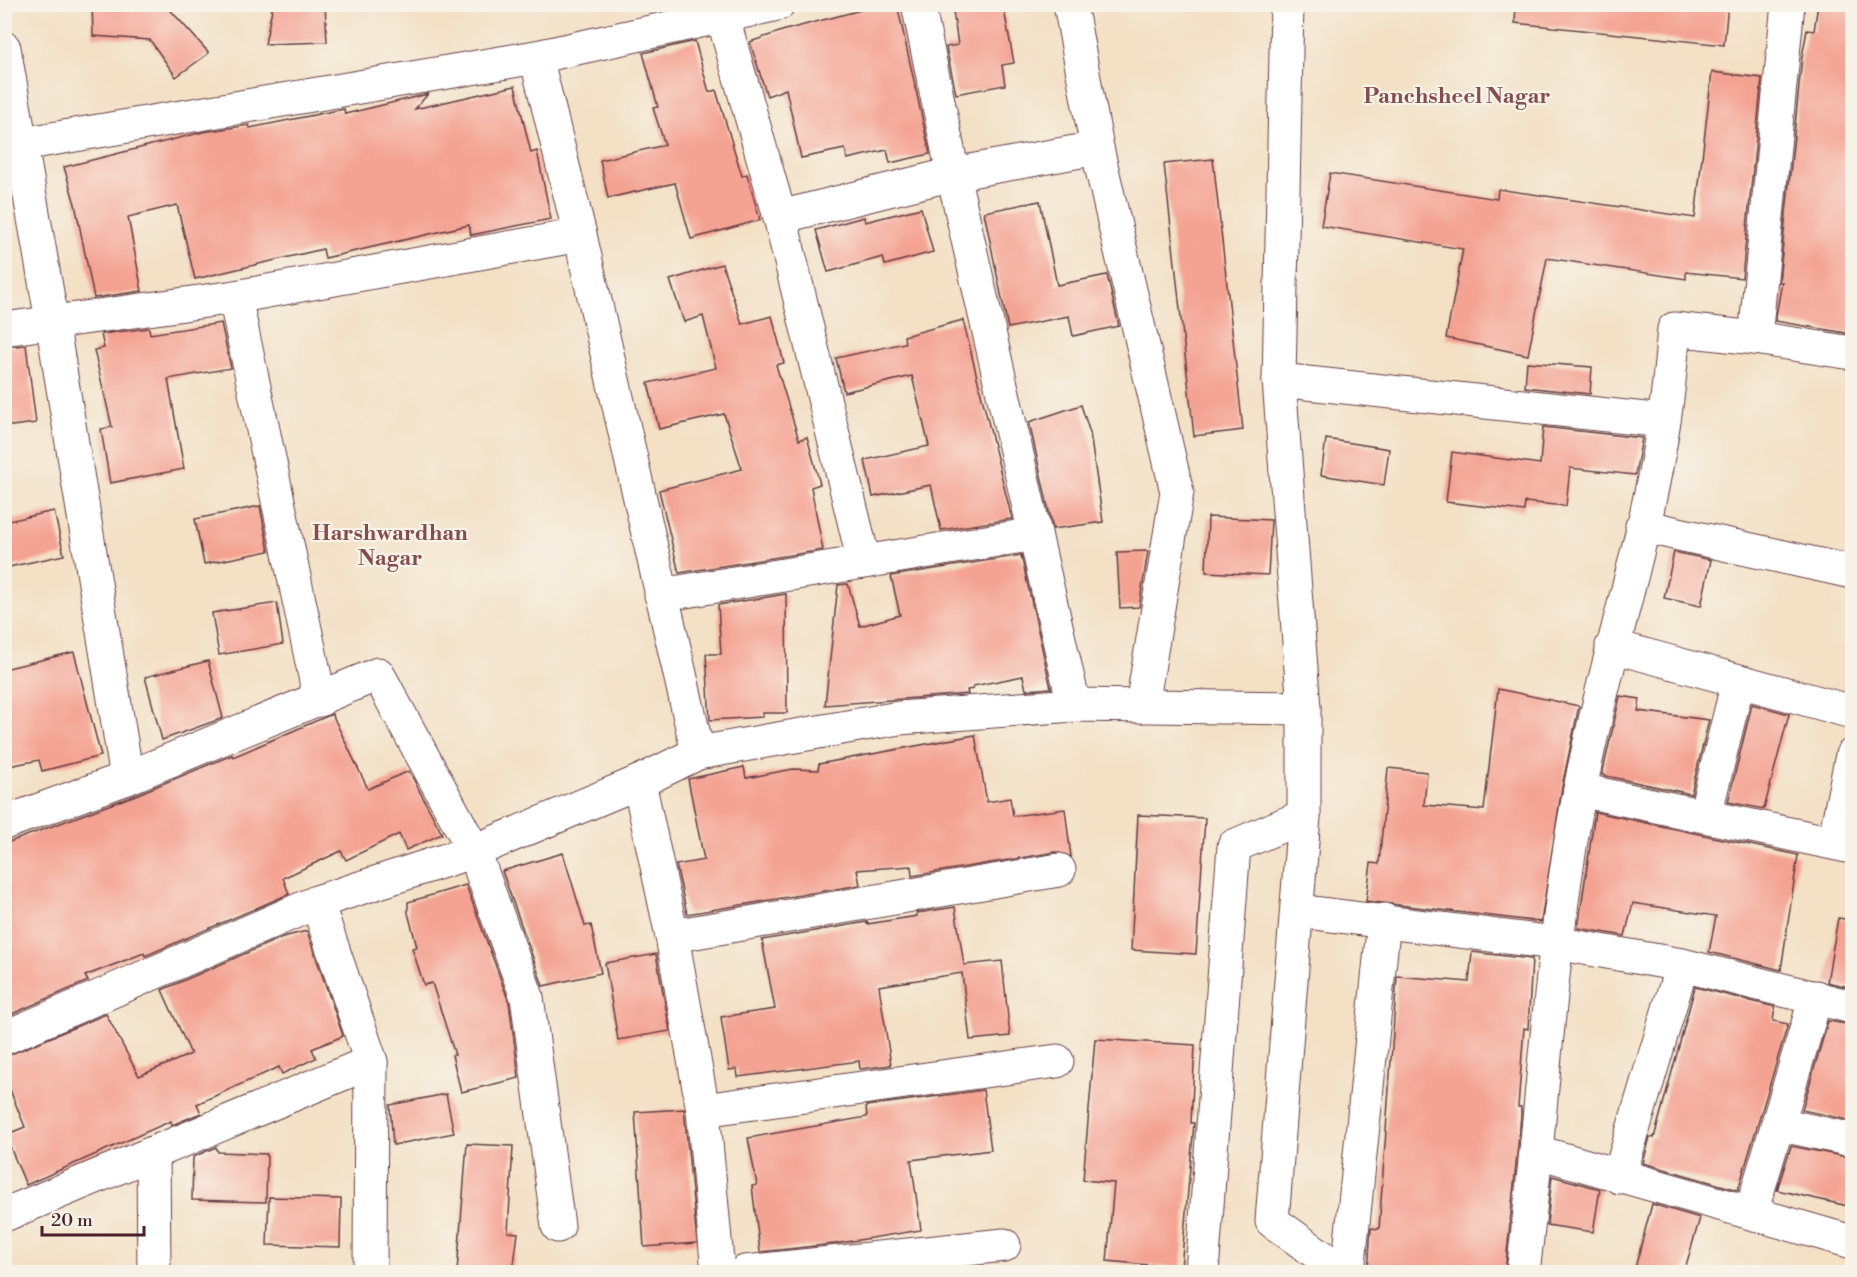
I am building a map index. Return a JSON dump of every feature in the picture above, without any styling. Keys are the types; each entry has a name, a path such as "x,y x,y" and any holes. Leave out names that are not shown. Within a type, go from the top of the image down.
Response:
{"street":[{"path":"13,146 536,57 723,18 778,4"},
{"path":"918,4 953,174 1074,705"},
{"path":"1070,4 1097,148 1177,492 1142,706"},
{"path":"1287,4 1279,380 1304,708 1304,816 1272,1221 1343,1272"},
{"path":"1755,338 1788,4"},
{"path":"723,18 780,217 864,562"},
{"path":"4,48 13,146 52,321 127,778"},
{"path":"536,57 580,235 698,753"},
{"path":"780,217 953,174 1097,148"},
{"path":"4,328 235,297 580,235"},
{"path":"235,297 320,700"},
{"path":"1523,1272 1538,1152 1555,943 1580,790 1642,526 1664,421 1674,329 1755,338 1852,353"},
{"path":"1279,380 1664,421"},
{"path":"1642,526 1852,572"},
{"path":"661,595 1035,534"},
{"path":"1612,646 1852,712"},
{"path":"4,823 127,778 320,700 378,674 474,851 527,997 558,1226"},
{"path":"1705,815 1738,682"},
{"path":"4,1038 317,902 474,851 639,782 698,753 899,718 1074,705 1304,708"},
{"path":"1580,790 1843,845 1852,755"},
{"path":"639,782 672,936 703,1110 718,1272"},
{"path":"1202,1272 1234,846 1304,816"},
{"path":"672,936 1059,870"},
{"path":"317,902 371,1062 370,1272"},
{"path":"1298,911 1555,943 1682,965 1852,1007"},
{"path":"1348,1272 1384,920"},
{"path":"1620,1177 1682,965"},
{"path":"1751,1213 1816,997"},
{"path":"703,1110 1057,1060"},
{"path":"4,1215 371,1062"},
{"path":"1778,1124 1852,1140"},
{"path":"1538,1152 1852,1242"},
{"path":"153,1153 154,1272"},
{"path":"745,1272 1004,1245"}],"building":[{"path":"92,4 165,4 209,53 176,77 150,40 93,36"},
{"path":"273,4 325,4 327,42 265,44"},
{"path":"884,4 897,4 930,154 890,163 887,150 847,159 845,149 801,158 786,89 767,96 750,42 785,30"},
{"path":"952,4 1003,4 1014,63 1002,65 1005,85 956,94 946,47 958,45"},
{"path":"1516,4 1728,4 1724,45 1515,23"},
{"path":"1818,4 1852,4 1852,334 1775,321 1782,282 1779,282 1802,57 1807,30 1814,31"},
{"path":"695,41 709,92 716,90 742,176 747,174 760,220 691,239 675,183 608,198 600,160 665,145 653,108 658,107 643,53"},
{"path":"1712,72 1762,78 1742,278 1686,272 1686,279 1547,258 1528,355 1446,338 1463,249 1321,226 1330,173 1497,199 1498,189 1695,218"},
{"path":"515,86 531,153 537,151 551,219 471,235 469,225 325,258 323,249 195,279 177,205 128,217 142,291 94,298 75,204 64,167 203,132 249,125 250,128 344,109 345,114 428,94 415,109"},
{"path":"1213,159 1243,430 1194,436 1164,164"},
{"path":"1040,201 1057,285 1107,275 1119,326 1073,336 1069,316 1008,328 984,212"},
{"path":"921,208 933,252 885,265 883,257 828,272 816,230 864,217 865,222"},
{"path":"722,264 742,324 772,316 784,363 776,365 799,440 807,437 820,484 811,487 823,550 679,573 659,490 742,469 724,414 659,429 648,383 716,368 703,316 684,322 670,280"},
{"path":"963,320 1012,519 941,530 931,485 873,497 865,460 929,446 912,376 844,392 836,358 905,343 904,336"},
{"path":"221,323 231,368 168,379 184,469 110,483 101,429 112,427 94,350 104,348 101,334 149,328 150,334"},
{"path":"26,345 36,423 4,427 4,347"},
{"path":"1527,362 1592,367 1590,394 1525,387"},
{"path":"1081,405 1090,433 1103,522 1053,529 1029,422"},
{"path":"1543,427 1642,438 1635,475 1570,468 1566,506 1525,502 1524,511 1446,502 1452,452 1540,464"},
{"path":"1326,439 1389,449 1384,485 1321,475"},
{"path":"260,506 269,551 204,564 195,519"},
{"path":"54,511 64,555 4,568 4,522"},
{"path":"1208,517 1271,520 1268,575 1206,572"},
{"path":"1148,551 1139,607 1120,608 1117,552"},
{"path":"1674,552 1711,560 1701,606 1664,598"},
{"path":"1021,555 1051,688 1026,690 1023,676 973,686 973,689 967,690 968,694 825,705 838,585 848,584 860,626 900,615 891,576"},
{"path":"786,594 787,713 763,713 763,717 710,720 706,654 721,654 718,605"},
{"path":"277,603 283,644 219,655 212,613"},
{"path":"74,652 101,756 42,771 39,760 4,767 4,669"},
{"path":"208,661 223,718 162,740 145,677"},
{"path":"1498,689 1579,706 1562,787 1541,922 1366,901 1371,863 1379,864 1388,768 1427,772 1424,805 1484,810"},
{"path":"1620,696 1640,699 1638,711 1709,720 1691,794 1602,775"},
{"path":"1752,704 1789,714 1764,809 1728,802"},
{"path":"332,714 368,789 409,771 442,834 406,850 399,834 346,860 341,851 283,878 289,894 145,956 144,953 85,976 88,981 12,1014 4,996 4,844 133,796 232,755 233,757"},
{"path":"975,735 987,802 1010,798 1013,816 1065,809 1071,857 1056,852 912,876 911,866 857,870 860,885 687,914 676,865 704,860 688,779 744,767 746,778 793,769 818,770 819,764"},
{"path":"1595,812 1798,855 1781,970 1709,952 1716,916 1633,903 1625,936 1578,928"},
{"path":"1138,815 1205,818 1196,954 1131,950"},
{"path":"563,853 585,926 591,925 601,973 543,986 502,871"},
{"path":"466,885 509,1002 519,1078 461,1092 452,1055 455,1055 432,983 424,985 412,948 417,947 408,913 408,902"},
{"path":"955,907 964,965 1002,961 1010,1036 970,1040 962,973 879,986 891,1065 860,1069 859,1061 738,1077 737,1069 729,1070 721,1017 775,1009 762,940 917,916 917,913"},
{"path":"1838,918 1852,920 1852,988 1827,982"},
{"path":"307,931 343,1036 312,1049 316,1058 282,1074 279,1067 197,1104 201,1113 172,1125 171,1121 26,1185 5,1135 25,1127 4,1075 4,1057 106,1014 139,1076 191,1054 162,990 283,937"},
{"path":"1472,952 1532,959 1528,1029 1524,1028 1518,1107 1521,1107 1521,1116 1505,1272 1368,1271 1371,1228 1379,1229 1397,976 1469,982"},
{"path":"656,954 670,1031 618,1040 605,963"},
{"path":"1695,987 1775,1007 1773,1021 1788,1024 1738,1190 1643,1163 1650,1137 1654,1138"},
{"path":"1828,1021 1852,1025 1852,1121 1802,1110"},
{"path":"1095,1039 1195,1045 1191,1123 1194,1123 1181,1268 1107,1261 1114,1183 1083,1180"},
{"path":"983,1090 991,1150 911,1160 921,1230 834,1244 760,1252 752,1186 757,1185 748,1138 867,1117 866,1106"},
{"path":"446,1094 454,1133 393,1145 390,1105"},
{"path":"684,1109 697,1243 644,1247 635,1112"},
{"path":"467,1144 513,1146 508,1232 518,1233 513,1272 457,1272"},
{"path":"1791,1146 1852,1158 1852,1186 1848,1206 1777,1190"},
{"path":"216,1147 218,1152 267,1154 266,1202 192,1200 193,1157"},
{"path":"1552,1176 1600,1189 1593,1232 1547,1225"},
{"path":"269,1197 341,1199 340,1247 267,1245"},
{"path":"1652,1204 1700,1218 1684,1272 1634,1272"}],"district":[{"name":"Panchsheel Nagar","path":"1457,96"},
{"name":"Harshwardhan Nagar","path":"390,546"}]}
